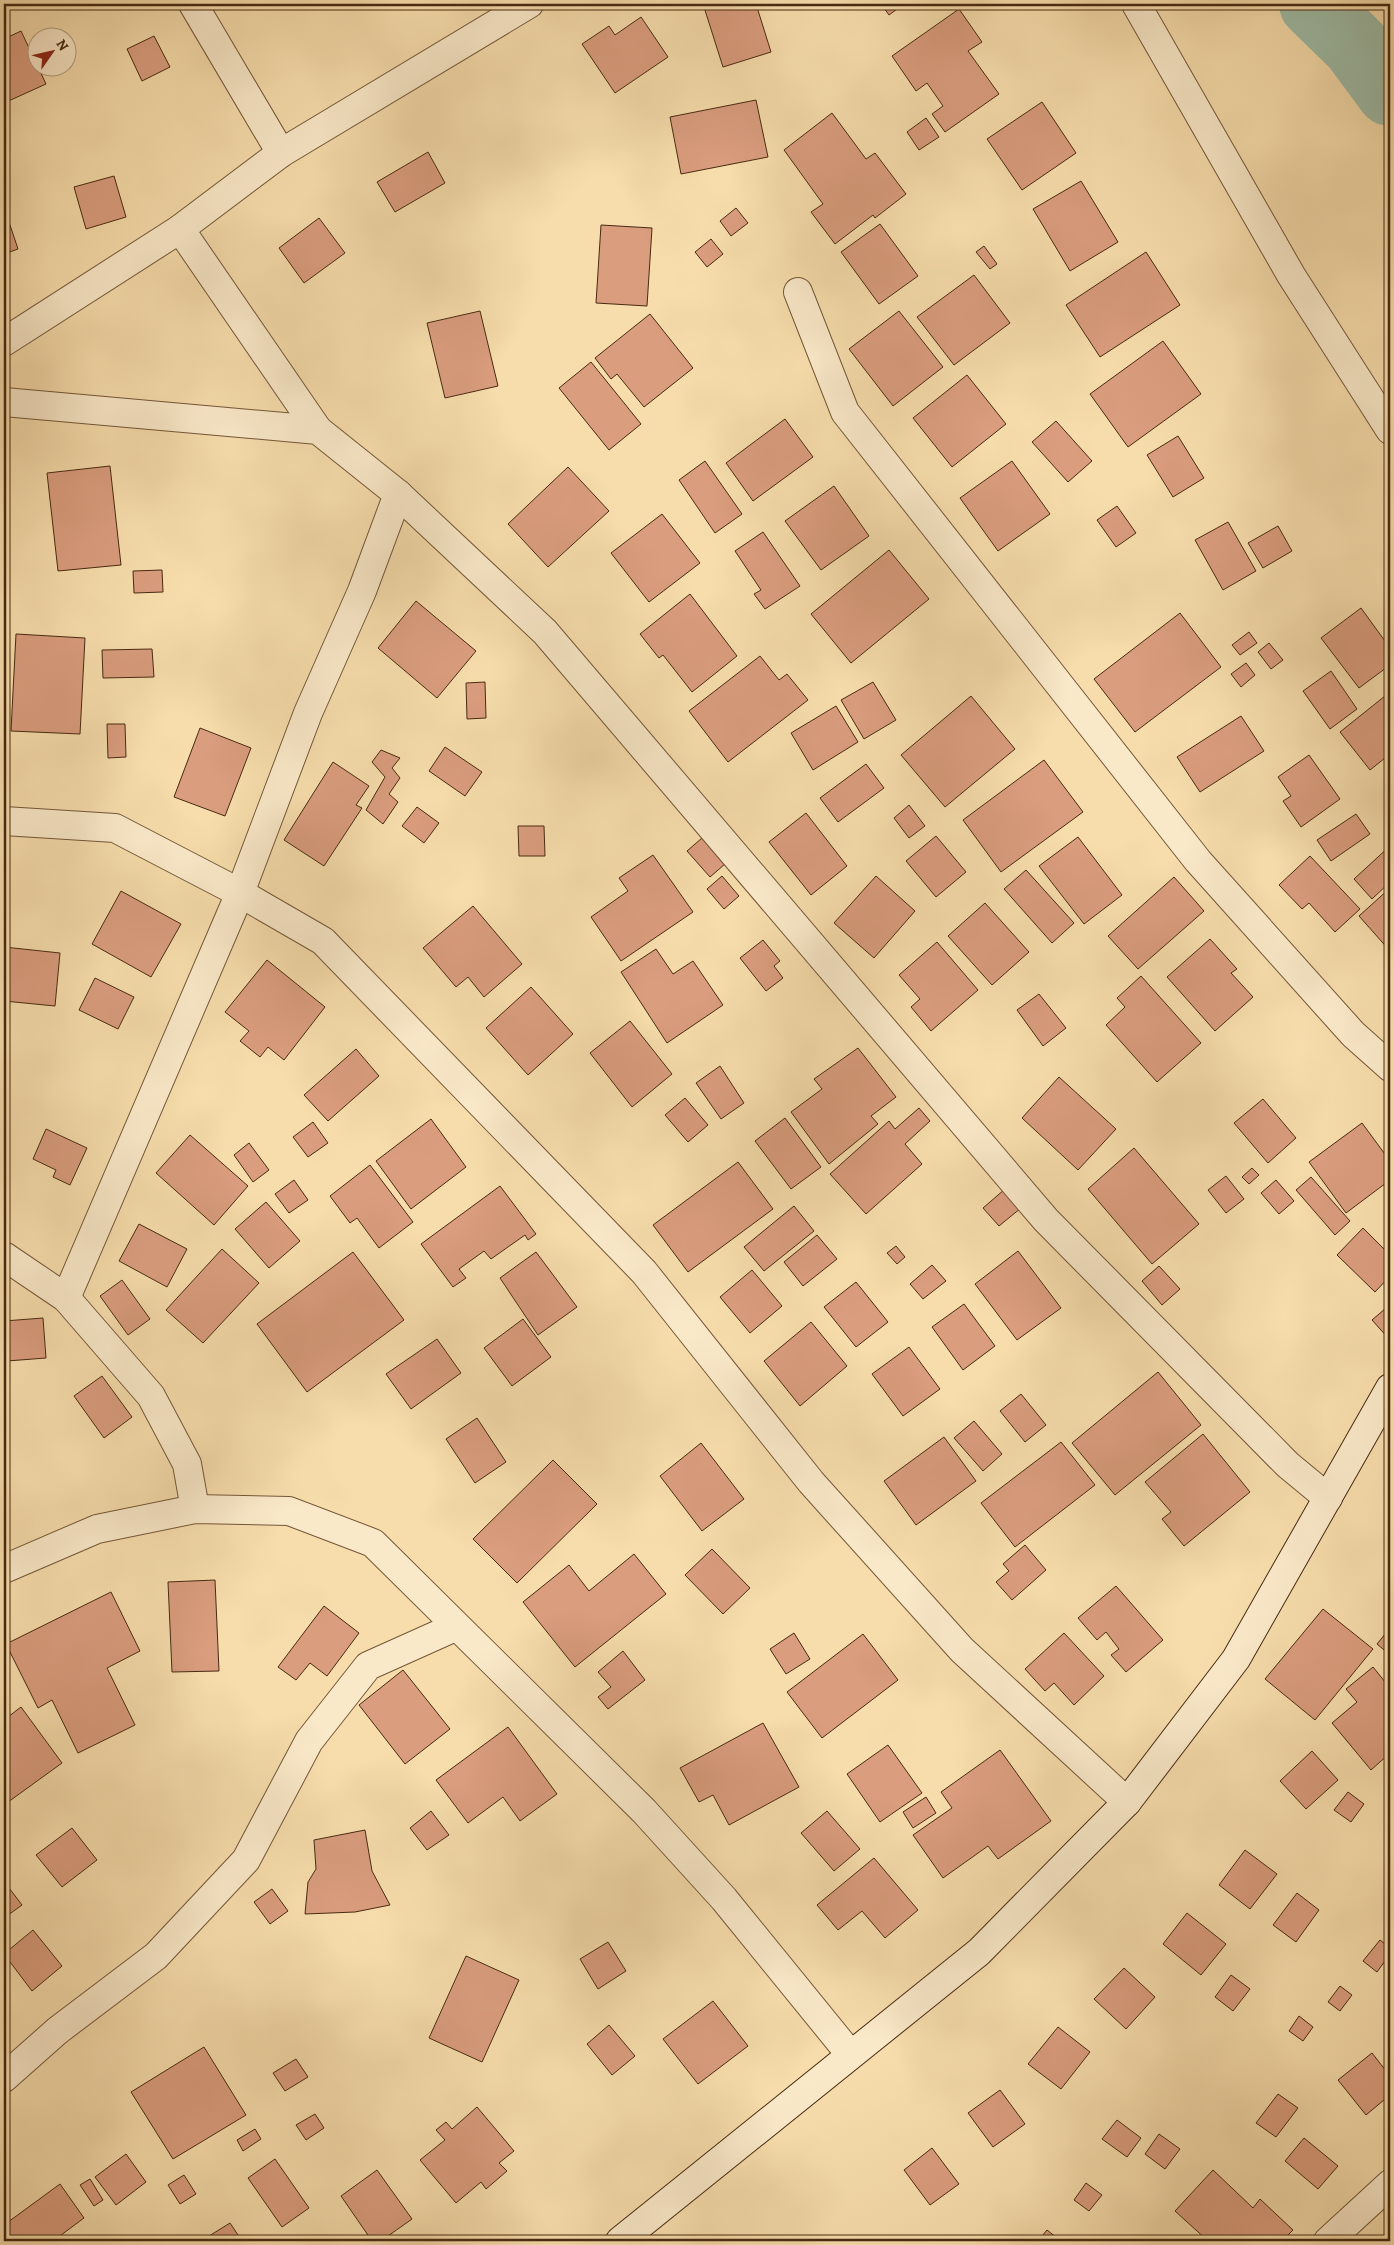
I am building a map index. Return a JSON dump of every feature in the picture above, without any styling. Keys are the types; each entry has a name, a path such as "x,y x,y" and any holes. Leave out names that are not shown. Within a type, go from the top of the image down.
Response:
{"street":[{"path":"192,4 281,153"},
{"path":"4,342 180,229 281,153 529,4"},
{"path":"1136,4 1291,275 1390,430"},
{"path":"180,229 318,430 398,494 545,632 1046,1220 1288,1465 1328,1498"},
{"path":"798,292 845,412 1198,861 1353,1034 1390,1067"},
{"path":"4,402 318,430"},
{"path":"66,1298 240,893 308,713 362,590 398,494"},
{"path":"4,821 115,828 240,893 323,940 644,1272 811,1482 962,1650 1127,1802"},
{"path":"4,1256 66,1298 151,1396 187,1464 196,1509"},
{"path":"620,2241 979,1952 1127,1802 1236,1659 1390,1388"},
{"path":"4,1570 97,1529 196,1509 289,1511 372,1543 455,1627 644,1811 724,1898 850,2054"},
{"path":"4,2078 57,2031 156,1956 246,1860 309,1741 368,1666 455,1627"},
{"path":"1328,2241 1390,2184"}],"building":[{"path":"703,4 756,4 771,52 723,67"},
{"path":"881,4 904,4 889,15"},
{"path":"959,9 982,42 968,51 999,94 945,132 932,114 943,106 927,83 916,91 892,56"},
{"path":"641,17 668,57 615,93 582,44 609,26 615,35"},
{"path":"21,31 28,46 28,78 43,78 46,84 4,103 4,39"},
{"path":"154,36 170,67 142,81 127,49"},
{"path":"756,100 768,157 681,174 670,117"},
{"path":"1042,102 1076,153 1022,190 987,139"},
{"path":"832,113 866,159 875,153 906,194 875,218 873,215 835,244 811,212 823,204 784,150"},
{"path":"926,118 939,137 919,150 907,132"},
{"path":"428,152 445,183 395,212 377,182"},
{"path":"114,176 126,217 86,229 74,187"},
{"path":"1081,181 1118,242 1070,271 1033,209"},
{"path":"4,207 18,249 4,254"},
{"path":"736,208 748,223 731,236 720,221"},
{"path":"319,218 345,253 304,283 279,248"},
{"path":"880,224 918,276 879,304 841,252"},
{"path":"601,225 652,228 647,306 596,303"},
{"path":"711,239 723,254 707,267 695,252"},
{"path":"984,246 997,264 990,269 976,252"},
{"path":"1146,252 1180,305 1100,357 1066,305"},
{"path":"974,275 1010,323 954,365 917,317"},
{"path":"480,311 498,386 445,398 427,323"},
{"path":"899,311 943,367 893,406 849,349"},
{"path":"650,314 693,368 644,407 617,374 611,379 595,358"},
{"path":"1163,341 1201,394 1128,447 1090,394"},
{"path":"591,362 641,424 609,450 559,388"},
{"path":"967,375 1006,424 952,467 913,418"},
{"path":"785,419 813,457 753,501 726,463"},
{"path":"1056,421 1092,461 1068,482 1032,442"},
{"path":"1178,436 1204,478 1173,497 1147,455"},
{"path":"705,461 742,514 715,533 679,480"},
{"path":"1012,461 1050,514 998,551 960,498"},
{"path":"110,466 121,565 58,571 47,473"},
{"path":"568,467 609,511 548,567 508,524"},
{"path":"4,476 8,522 4,522"},
{"path":"834,486 869,536 821,570 785,521"},
{"path":"1117,506 1136,533 1116,547 1097,520"},
{"path":"662,514 700,563 649,602 611,553"},
{"path":"1228,522 1256,571 1223,590 1195,540"},
{"path":"1278,526 1292,551 1263,568 1248,543"},
{"path":"763,532 800,586 765,609 754,594 761,590 735,551"},
{"path":"889,550 929,599 851,663 811,614"},
{"path":"162,570 163,592 134,593 133,571"},
{"path":"690,594 737,656 692,692 663,655 659,658 640,634"},
{"path":"416,601 476,651 437,698 378,648"},
{"path":"1361,608 1390,648 1390,665 1359,688 1321,638"},
{"path":"1180,613 1221,667 1135,732 1094,679"},
{"path":"1249,632 1257,643 1240,655 1232,645"},
{"path":"16,634 85,638 80,734 11,731"},
{"path":"1269,643 1283,660 1271,669 1258,652"},
{"path":"152,649 154,677 103,678 102,650"},
{"path":"760,656 779,680 787,674 808,700 728,762 689,711"},
{"path":"1246,663 1255,675 1241,687 1231,674"},
{"path":"1331,671 1357,709 1330,729 1303,691"},
{"path":"485,682 486,718 467,719 466,683"},
{"path":"873,682 896,720 864,739 841,700"},
{"path":"1390,692 1390,754 1370,770 1340,732"},
{"path":"971,696 1015,749 945,807 901,755"},
{"path":"836,706 858,742 813,770 791,733"},
{"path":"1241,716 1264,751 1200,792 1177,757"},
{"path":"107,724 125,724 126,757 108,758"},
{"path":"200,728 251,748 225,816 174,797"},
{"path":"445,747 482,772 465,796 429,771"},
{"path":"381,750 400,758 392,768 400,778 389,794 398,802 383,824 366,810 385,777 372,762"},
{"path":"1309,755 1340,799 1301,827 1283,801 1291,796 1278,777"},
{"path":"1044,760 1083,812 1001,872 963,820"},
{"path":"333,762 369,786 356,805 362,808 324,866 284,840"},
{"path":"866,764 884,788 838,822 820,798"},
{"path":"909,805 925,826 909,838 894,818"},
{"path":"417,807 439,823 424,843 402,826"},
{"path":"806,813 847,866 811,895 769,842"},
{"path":"1356,814 1370,834 1331,861 1317,840"},
{"path":"518,826 544,826 545,856 519,856"},
{"path":"936,836 966,872 936,897 906,861"},
{"path":"1078,837 1122,895 1084,924 1039,866"},
{"path":"702,838 725,864 710,877 687,851"},
{"path":"1390,846 1390,882 1372,899 1354,879"},
{"path":"653,855 693,912 621,961 591,917 628,891 619,878"},
{"path":"1310,856 1360,909 1335,932 1309,903 1302,909 1279,885"},
{"path":"1026,870 1074,923 1052,943 1004,889"},
{"path":"722,876 739,896 724,909 707,889"},
{"path":"876,876 915,911 874,958 834,923"},
{"path":"1174,877 1204,911 1138,969 1108,936"},
{"path":"1390,888 1390,951 1359,916"},
{"path":"121,891 181,924 151,977 92,944"},
{"path":"985,903 1029,952 992,985 948,936"},
{"path":"473,906 522,964 484,997 468,977 456,987 423,948"},
{"path":"1210,939 1237,969 1231,973 1253,997 1215,1031 1167,977"},
{"path":"763,940 780,961 774,966 783,978 766,991 740,958"},
{"path":"937,942 978,990 931,1031 911,1007 920,999 899,975"},
{"path":"4,947 60,953 55,1006 4,1001"},
{"path":"656,949 673,974 693,961 723,1005 667,1043 621,972"},
{"path":"267,960 325,1007 284,1060 268,1047 260,1057 240,1041 249,1031 225,1012"},
{"path":"1141,976 1201,1043 1157,1082 1106,1025 1125,1007 1117,998"},
{"path":"95,978 134,997 118,1029 79,1010"},
{"path":"531,987 573,1034 528,1075 486,1028"},
{"path":"1039,994 1066,1028 1043,1046 1017,1010"},
{"path":"1390,998 1390,1011 1384,1005"},
{"path":"630,1021 672,1074 632,1107 590,1053"},
{"path":"858,1048 896,1097 871,1116 878,1124 829,1164 791,1112 822,1089 814,1079"},
{"path":"356,1049 379,1076 328,1121 304,1095"},
{"path":"720,1066 744,1103 721,1119 696,1083"},
{"path":"1059,1077 1116,1129 1078,1170 1022,1118"},
{"path":"685,1098 708,1125 688,1142 665,1115"},
{"path":"1263,1099 1296,1138 1268,1163 1234,1123"},
{"path":"919,1108 930,1121 905,1144 922,1164 866,1214 830,1174 889,1121 895,1129"},
{"path":"785,1118 821,1167 791,1189 755,1141"},
{"path":"431,1119 466,1167 411,1209 376,1161"},
{"path":"313,1122 328,1143 308,1157 293,1137"},
{"path":"1362,1123 1390,1161 1390,1180 1346,1213 1309,1162"},
{"path":"46,1129 87,1148 70,1185 53,1177 56,1170 33,1159"},
{"path":"190,1135 248,1186 214,1225 156,1173"},
{"path":"249,1143 269,1170 253,1182 234,1155"},
{"path":"1134,1148 1199,1224 1152,1264 1088,1189"},
{"path":"738,1162 773,1209 688,1272 653,1225"},
{"path":"370,1165 413,1222 379,1248 357,1218 350,1223 330,1196"},
{"path":"1252,1168 1259,1175 1249,1184 1242,1177"},
{"path":"1226,1176 1244,1199 1226,1213 1208,1190"},
{"path":"1311,1177 1350,1221 1335,1235 1296,1190"},
{"path":"294,1180 308,1200 289,1213 275,1194"},
{"path":"1276,1180 1294,1201 1279,1214 1261,1193"},
{"path":"500,1186 536,1234 528,1240 525,1235 491,1259 484,1251 459,1269 466,1278 453,1287 421,1244"},
{"path":"1005,1189 1021,1208 999,1226 983,1208"},
{"path":"266,1202 300,1241 269,1268 235,1229"},
{"path":"794,1206 814,1231 764,1271 744,1247"},
{"path":"139,1224 187,1249 167,1287 119,1261"},
{"path":"1363,1228 1390,1255 1390,1276 1375,1292 1337,1255"},
{"path":"817,1235 837,1259 803,1286 784,1262"},
{"path":"896,1246 905,1257 897,1264 887,1253"},
{"path":"222,1249 259,1283 203,1343 166,1310"},
{"path":"1018,1251 1061,1308 1017,1340 975,1284"},
{"path":"353,1252 404,1320 307,1392 257,1324"},
{"path":"536,1252 577,1307 538,1335 500,1278"},
{"path":"932,1265 946,1281 923,1299 910,1284"},
{"path":"1159,1266 1180,1289 1162,1305 1142,1281"},
{"path":"752,1270 782,1306 750,1333 720,1297"},
{"path":"122,1280 150,1319 128,1335 100,1296"},
{"path":"856,1282 888,1322 856,1347 824,1307"},
{"path":"964,1304 995,1346 963,1370 932,1327"},
{"path":"1386,1308 1390,1313 1389,1339 1372,1320"},
{"path":"43,1318 46,1358 7,1361 4,1321"},
{"path":"523,1319 551,1357 512,1386 484,1348"},
{"path":"811,1322 847,1366 800,1406 764,1361"},
{"path":"437,1339 461,1373 411,1409 386,1374"},
{"path":"909,1347 940,1389 903,1416 872,1374"},
{"path":"1158,1372 1201,1425 1115,1495 1072,1443"},
{"path":"102,1376 132,1417 104,1438 74,1396"},
{"path":"1021,1394 1046,1425 1025,1442 1000,1411"},
{"path":"477,1418 506,1462 475,1483 446,1439"},
{"path":"974,1421 1002,1454 983,1471 954,1438"},
{"path":"1203,1434 1250,1492 1184,1546 1162,1519 1171,1512 1145,1482"},
{"path":"944,1437 976,1481 916,1525 884,1481"},
{"path":"1061,1442 1095,1485 1015,1547 981,1503"},
{"path":"701,1443 744,1499 702,1531 660,1476"},
{"path":"553,1460 597,1504 517,1583 473,1539"},
{"path":"1025,1545 1046,1570 1012,1600 996,1582 1009,1571 1003,1564"},
{"path":"712,1549 750,1588 723,1614 685,1575"},
{"path":"634,1554 666,1594 575,1667 523,1602 569,1565 589,1591"},
{"path":"215,1580 219,1671 172,1672 168,1582"},
{"path":"1116,1586 1163,1640 1126,1672 1111,1655 1119,1649 1106,1632 1097,1640 1078,1618"},
{"path":"111,1592 140,1651 107,1668 135,1725 78,1753 52,1700 38,1708 6,1644"},
{"path":"324,1606 359,1633 327,1676 310,1663 296,1680 278,1667"},
{"path":"1323,1609 1373,1649 1315,1720 1265,1679"},
{"path":"1390,1628 1390,1655 1377,1644"},
{"path":"794,1633 810,1659 786,1674 770,1649"},
{"path":"1064,1633 1104,1676 1074,1705 1054,1683 1045,1691 1025,1669"},
{"path":"863,1634 898,1680 822,1738 787,1692"},
{"path":"623,1651 645,1680 608,1709 598,1697 611,1687 598,1672"},
{"path":"1373,1667 1390,1688 1390,1753 1371,1770 1332,1723 1357,1702 1346,1689"},
{"path":"403,1670 450,1729 405,1764 359,1705"},
{"path":"21,1707 62,1763 4,1805 4,1720"},
{"path":"763,1723 799,1787 729,1825 713,1795 699,1802 680,1768"},
{"path":"508,1727 557,1794 520,1821 503,1797 468,1823 436,1780"},
{"path":"888,1745 922,1793 880,1822 847,1774"},
{"path":"1000,1750 1051,1821 998,1859 988,1846 943,1878 913,1835 952,1808 941,1792"},
{"path":"1312,1751 1338,1780 1306,1809 1280,1781"},
{"path":"1348,1792 1364,1804 1351,1822 1334,1810"},
{"path":"926,1797 936,1813 913,1828 903,1812"},
{"path":"431,1811 449,1835 427,1850 410,1828"},
{"path":"827,1811 860,1849 834,1871 801,1833"},
{"path":"72,1828 97,1860 62,1887 36,1855"},
{"path":"365,1830 372,1871 390,1905 355,1912 305,1914 308,1882 316,1869 314,1840"},
{"path":"1245,1850 1277,1874 1250,1909 1219,1885"},
{"path":"874,1858 918,1910 885,1938 862,1911 838,1930 817,1905"},
{"path":"6,1884 22,1905 4,1918 4,1885"},
{"path":"272,1889 288,1911 270,1924 254,1902"},
{"path":"1297,1893 1319,1910 1296,1942 1273,1925"},
{"path":"1187,1913 1226,1944 1201,1975 1163,1944"},
{"path":"33,1930 62,1966 32,1991 4,1954"},
{"path":"1380,1940 1390,1948 1390,1954 1377,1972 1363,1961"},
{"path":"608,1942 626,1971 598,1989 580,1959"},
{"path":"466,1956 519,1980 482,2062 429,2038"},
{"path":"1124,1968 1155,1997 1126,2029 1094,1999"},
{"path":"1231,1975 1250,1989 1233,2011 1215,1997"},
{"path":"1340,1986 1352,1995 1340,2011 1328,2002"},
{"path":"713,2001 748,2046 698,2084 663,2039"},
{"path":"1299,2016 1313,2027 1303,2041 1289,2031"},
{"path":"609,2025 635,2056 612,2075 587,2044"},
{"path":"1058,2027 1090,2052 1061,2089 1028,2064"},
{"path":"204,2047 246,2115 173,2159 131,2092"},
{"path":"1372,2053 1390,2076 1390,2095 1366,2115 1338,2080"},
{"path":"296,2059 308,2077 285,2091 273,2073"},
{"path":"1000,2090 1025,2124 993,2147 968,2113"},
{"path":"1278,2094 1298,2108 1276,2137 1256,2123"},
{"path":"477,2107 514,2151 499,2163 507,2171 486,2189 481,2182 456,2203 420,2160 445,2140 436,2130 446,2122 452,2129"},
{"path":"315,2114 324,2128 306,2140 296,2125"},
{"path":"1117,2120 1141,2138 1127,2157 1102,2139"},
{"path":"255,2129 261,2139 243,2151 237,2140"},
{"path":"1159,2134 1180,2149 1165,2169 1145,2154"},
{"path":"1304,2138 1338,2166 1318,2189 1285,2161"},
{"path":"932,2148 959,2184 930,2205 904,2170"},
{"path":"126,2154 146,2182 116,2205 95,2177"},
{"path":"275,2159 309,2208 282,2227 248,2178"},
{"path":"377,2170 412,2219 381,2241 372,2241 341,2196"},
{"path":"1213,2170 1253,2208 1260,2199 1293,2230 1282,2241 1208,2241 1175,2211"},
{"path":"184,2175 196,2194 180,2204 168,2185"},
{"path":"90,2179 103,2200 94,2206 80,2185"},
{"path":"1086,2183 1102,2195 1089,2211 1074,2200"},
{"path":"60,2184 84,2218 53,2241 14,2241 4,2225"},
{"path":"230,2223 242,2241 201,2241"},
{"path":"1047,2230 1061,2241 1038,2241"}],"waterway":[{"path":"1313,4 1356,46 1390,92"}]}
